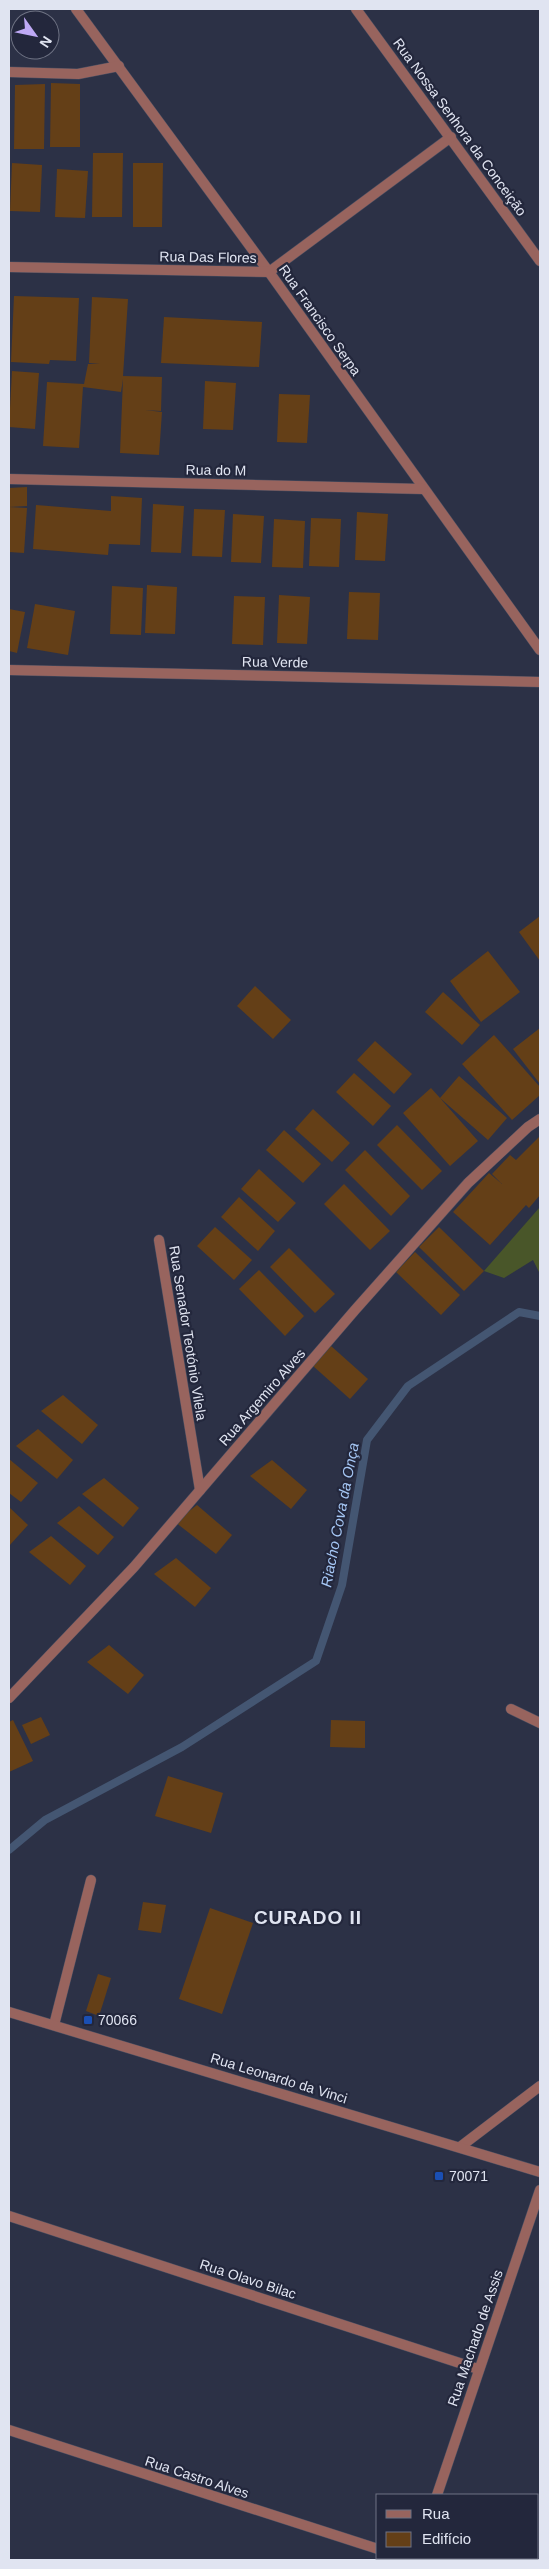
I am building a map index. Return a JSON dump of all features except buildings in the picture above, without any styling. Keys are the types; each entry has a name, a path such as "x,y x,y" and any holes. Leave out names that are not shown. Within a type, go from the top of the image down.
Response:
{"street":[{"name":"Rua Francisco Serpa","path":"76,9 269,272 540,650"},
{"name":"Rua Nossa Senhora da Conceição","path":"356,9 540,261"},
{"path":"9,72 78,74 119,66"},
{"name":"Rua Das Flores","path":"9,267 269,272 451,137"},
{"name":"Rua do M","path":"9,479 423,489"},
{"name":"Rua Verde","path":"9,670 540,682"},
{"name":"Rua Argemiro Alves","path":"9,1698 134,1567 468,1183 528,1128 540,1120"},
{"name":"Rua Senador Teotónio Vilela","path":"159,1240 200,1490"},
{"path":"511,1710 540,1724"},
{"path":"54,2025 91,1880"},
{"name":"Rua Leonardo da Vinci","path":"9,2012 540,2172"},
{"path":"460,2147 540,2086"},
{"name":"Rua Machado de Assis","path":"437,2494 540,2190"},
{"name":"Rua Olavo Bilac","path":"9,2216 478,2369"},
{"name":"Rua Castro Alves","path":"9,2430 376,2548"}],"green space":[{"path":"540,1207 540,1274 533,1260 504,1278 484,1271"}],"waterway":[{"name":"Riacho Cova da Onça","path":"9,1850 45,1820 182,1747 316,1661 342,1585 367,1440 408,1386 519,1312 540,1316"}],"place":[{"name":"70066","path":"88,2020"},
{"name":"70071","path":"439,2176"}],"district":[{"name":"CURADO II","path":"308,1917"}]}
